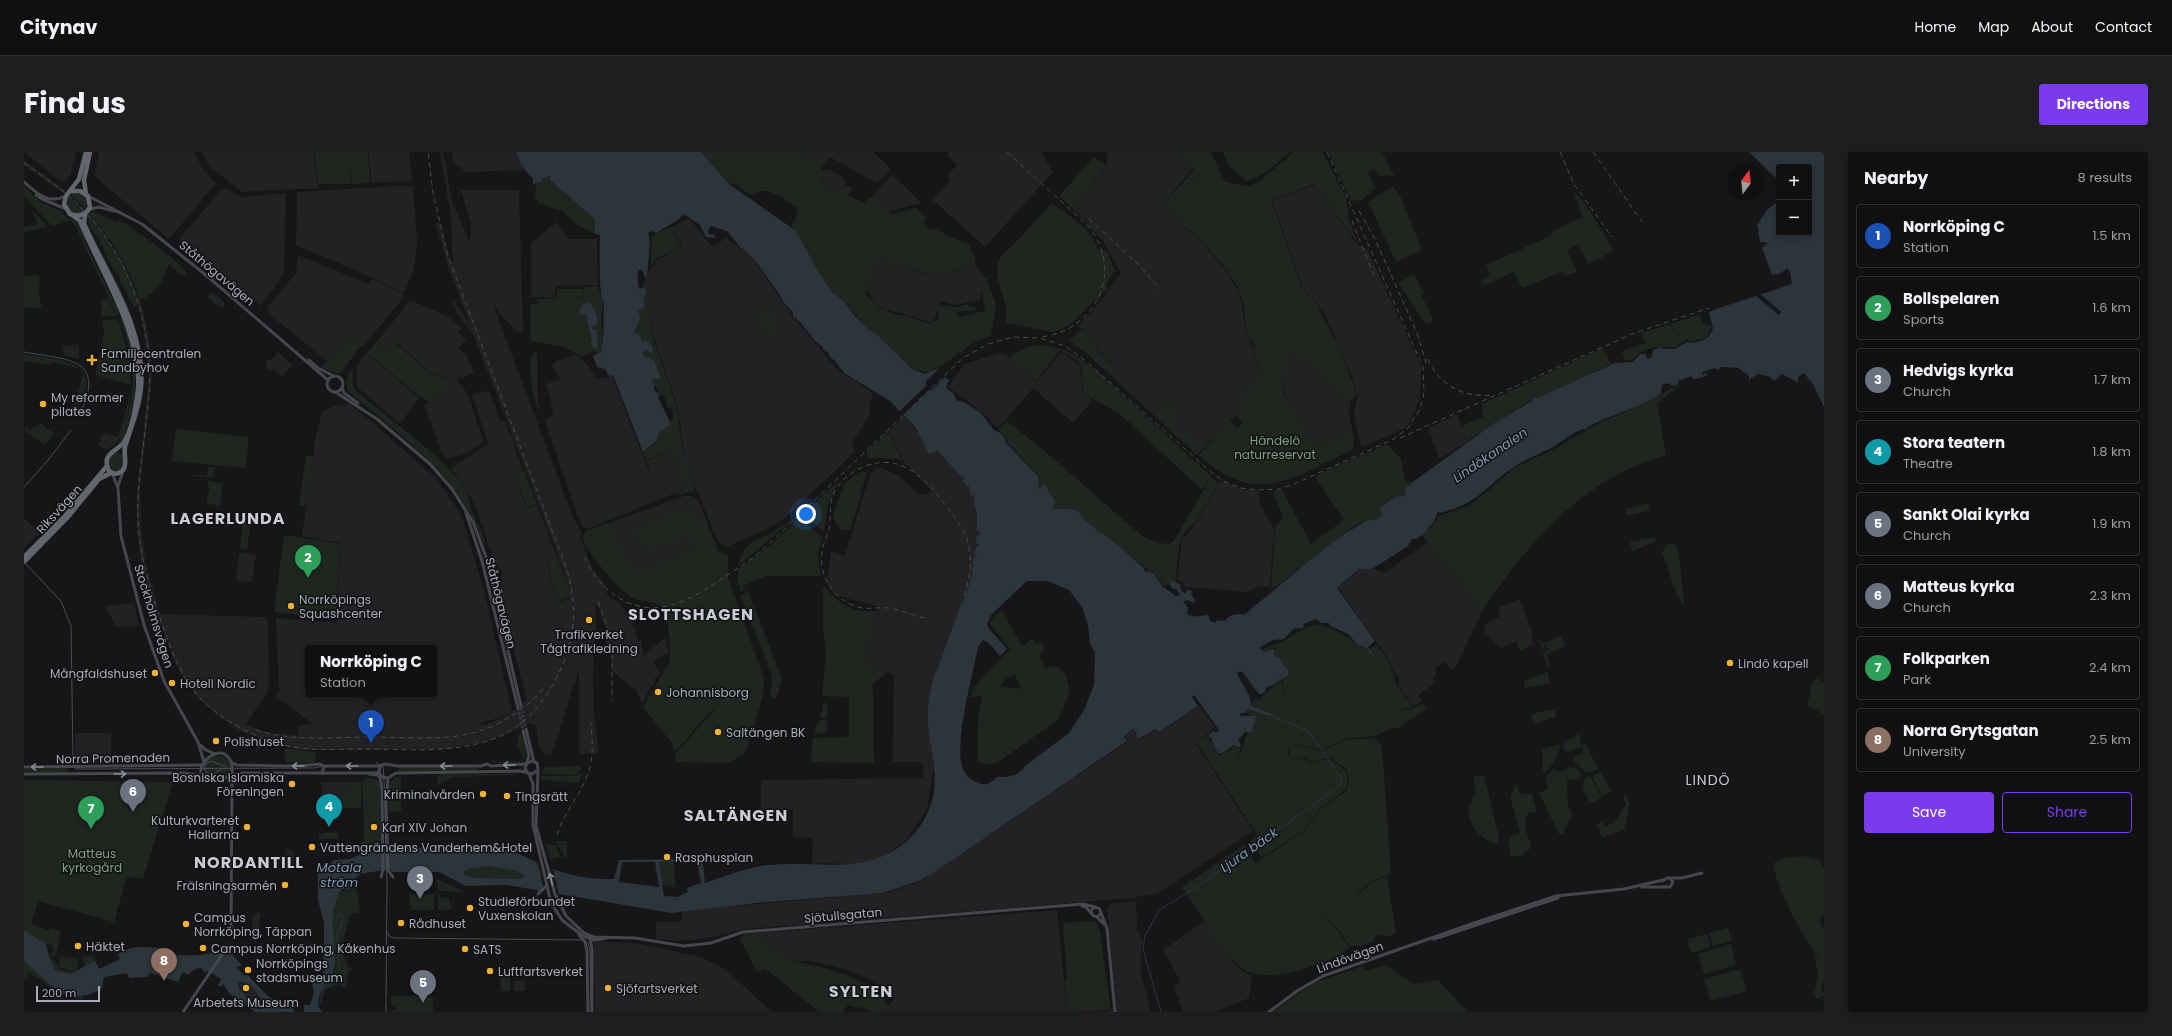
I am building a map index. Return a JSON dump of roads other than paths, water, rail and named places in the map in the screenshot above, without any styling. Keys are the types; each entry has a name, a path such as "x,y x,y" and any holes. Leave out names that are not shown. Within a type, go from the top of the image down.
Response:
{"highway":[{"path":"86,152 81,175 66,196 64,204 85,230 127,314 138,349 141,389 137,412 125,454 126,463 123,471 118,474 112,473 107,466 107,458 126,438 134,412 138,389 136,359 128,327 85,230 86,214 90,202 84,180 90,152"},
{"path":"71,191 78,190 87,195"},
{"path":"71,213 81,216 86,214"},
{"path":"116,450 125,454"},
{"name":"Riksvägen","path":"24,557 65,516 107,466"},
{"name":"Riksvägen","path":"24,562 67,518 99,479 112,473"}],"main road":[{"path":"25,183 37,194 48,199 59,199 66,196"},
{"path":"25,183 37,196 71,213"},
{"name":"Ståthögavägen","path":"87,195 142,224 174,249 328,380"},
{"name":"Ståthögavägen","path":"86,214 100,207 124,214"},
{"name":"Ståthögavägen","path":"294,350 318,368 334,376"},
{"path":"334,376 342,380 342,388 335,392 328,388 328,380 334,376"},
{"name":"Ståthögavägen","path":"342,388 346,395 435,469 463,504 476,527 486,557 519,707"},
{"name":"Ståthögavägen","path":"335,392 369,413"},
{"name":"Stockholmsvägen","path":"118,488 123,471"},
{"name":"Stockholmsvägen","path":"112,473 118,488 121,536 144,625 164,681 198,742 203,754 203,764"},
{"path":"535,786 528,773 527,763 529,755 524,730 534,762 538,766 535,786 536,826 554,892 566,916 591,939 592,1012"},
{"name":"Stockholmsvägen","path":"198,742 204,749 215,754"},
{"path":"388,778 383,778 379,774 359,773 243,773 222,779 209,779 203,775 203,764 208,757 215,754 226,756 237,765 315,766 320,764 323,766 380,766 385,764 391,766 487,764 491,766 534,762"},
{"path":"231,931 232,762"},
{"name":"Norra Promenaden","path":"24,767 203,764"},
{"path":"483,765 482,769 485,773"},
{"path":"315,766 314,769 316,774"},
{"path":"322,773 323,766"},
{"path":"380,766 379,774 382,790 382,845 384,870 381,877"},
{"path":"391,766 393,769 392,775"},
{"path":"490,772 491,766"},
{"path":"393,877 388,870 386,845 386,786 388,778 392,775 402,773 537,772"},
{"name":"Norra Promenaden","path":"61,774 74,773"},
{"path":"359,773 374,774 380,779"},
{"name":"Norra Promenaden","path":"24,774 203,775"},
{"path":"222,779 228,783 231,790"},
{"name":"Sjötullsgatan","path":"535,786 533,825 548,895 557,914 578,933 591,939 635,938 688,946 711,943 743,932 1078,905 1095,907"},
{"path":"1682,878 1670,887 1665,886 1664,880 1666,878 1682,878 1702,873"},
{"path":"1670,878 1672,884"},
{"name":"Lindövägen","path":"1630,888 1664,880"},
{"path":"540,893 546,886"},
{"name":"Lindövägen","path":"1269,1012 1297,991 1323,976 1529,904 1569,894 1665,886"},
{"path":"1078,905 1086,907 1107,928"},
{"path":"1092,913 1095,907 1100,909 1107,928 1115,1012"},
{"path":"1097,917 1101,913"},
{"path":"578,933 585,942 587,950 588,1012"},
{"name":"Sjötullsgatan","path":"587,935 613,938"},
{"path":"183,1012 228,946"}],"water":[{"path":"516,152 701,152 729,184 796,231 819,273 833,293 846,303 852,313 867,328 878,336 912,369 925,374 940,368 926,381 926,386 932,390 945,377 949,380 946,388 953,393 957,401 964,402 981,413 994,430 1002,434 1007,444 1039,477 1038,489 1045,484 1049,493 1055,500 1053,511 1055,509 1069,509 1078,511 1085,521 1093,526 1098,532 1105,535 1144,568 1145,572 1149,571 1154,574 1162,586 1176,596 1180,595 1176,588 1173,589 1169,582 1173,581 1181,585 1180,589 1185,594 1187,590 1191,590 1191,595 1195,600 1193,603 1188,600 1183,601 1188,608 1187,614 1191,617 1208,615 1210,621 1215,623 1217,620 1225,621 1233,615 1244,615 1341,536 1369,519 1375,521 1382,515 1380,507 1397,496 1401,497 1405,495 1405,489 1410,484 1493,424 1532,401 1533,397 1537,398 1615,363 1633,362 1640,354 1645,354 1648,359 1652,357 1653,350 1661,347 1663,349 1675,349 1687,342 1699,342 1709,336 1713,328 1709,313 1713,310 1792,284 1790,272 1787,268 1781,273 1772,275 1762,248 1767,244 1766,242 1760,242 1757,225 1767,210 1776,203 1776,236 1812,236 1812,164 1776,164 1776,178 1764,166 1764,164 1761,164 1749,152 1824,152 1824,407 1813,384 1804,373 1798,377 1797,382 1782,374 1774,381 1770,377 1759,374 1751,378 1749,381 1749,376 1738,368 1721,367 1718,370 1715,368 1702,372 1703,375 1706,372 1707,375 1702,377 1693,379 1692,376 1678,381 1679,384 1673,386 1667,383 1662,385 1661,393 1645,403 1597,422 1587,429 1579,430 1553,447 1517,465 1477,497 1458,507 1441,513 1437,512 1434,521 1427,530 1419,537 1412,539 1408,546 1372,569 1359,569 1337,588 1375,641 1368,647 1375,658 1366,648 1357,644 1348,634 1330,626 1329,623 1321,623 1316,619 1304,624 1303,628 1293,629 1284,639 1273,640 1259,648 1265,652 1273,649 1275,651 1273,653 1274,656 1280,658 1283,665 1289,671 1287,677 1266,687 1265,692 1262,694 1259,694 1243,672 1241,671 1237,673 1248,693 1251,706 1273,714 1269,716 1249,709 1245,713 1241,713 1240,716 1256,716 1252,732 1245,732 1238,740 1241,745 1239,747 1234,745 1221,754 1216,750 1212,738 1208,736 1214,731 1216,733 1219,730 1194,695 1192,697 1198,706 1161,731 1158,732 1156,729 1138,739 1133,728 1124,737 1127,741 932,874 919,881 883,893 756,903 671,913 506,885 466,886 439,872 392,872 390,869 360,874 353,880 350,890 343,889 340,891 333,911 335,947 334,967 320,995 318,1005 322,1012 304,1012 304,1005 310,1005 314,993 312,982 320,980 325,969 322,949 324,947 324,923 318,900 318,874 334,860 349,859 378,848 389,847 500,849 515,852 547,867 566,873 585,877 614,879 619,860 696,859 703,864 705,883 754,867 788,864 844,864 880,858 896,849 916,832 926,816 933,799 935,775 928,724 932,683 962,601 964,601 973,571 971,569 974,565 972,564 974,557 977,555 974,554 976,547 978,547 979,544 976,543 977,535 980,535 980,532 977,531 977,516 973,500 975,498 974,495 971,496 969,486 967,487 963,481 964,477 961,477 938,451 929,454 915,427 890,401 844,373 829,356 829,353 823,350 823,347 814,340 801,323 793,316 793,312 784,303 780,295 754,259 740,247 727,231 711,226 708,230 709,234 715,235 715,238 706,237 700,225 684,214 678,220 656,233 651,231 648,233 650,242 647,276 645,278 642,270 638,270 638,286 640,289 644,287 647,291 643,301 645,307 638,311 640,318 634,333 639,334 643,342 646,340 653,347 652,354 646,349 642,353 644,356 654,360 660,377 659,379 652,379 652,382 654,383 654,390 660,395 658,398 670,422 670,425 659,432 656,441 643,452 613,375 609,376 605,369 597,367 593,356 601,352 604,303 600,281 600,235 595,234 595,219 550,180 550,176 543,178 542,182 533,184 533,179 522,166","holes":["1027,581 1047,581 1069,590 1082,607 1088,625 1090,644 1095,652 1094,685 1084,710 1069,733 1026,765 1017,774 997,777 987,784 982,784 972,780 964,772 960,744 965,709 978,647 983,640 989,643 1000,656 1007,649 989,629 987,624 991,615","697,861 701,883 687,888 688,892 677,897 664,896 659,862","622,862 655,862 659,887 619,882","489,866 517,871 525,876 520,879 477,878 465,875 464,871 468,869"]},
{"path":"587,302 591,304 597,316 597,325 592,326 592,329 597,330 598,347 594,349 590,343 592,341 586,314 579,314 581,306"},
{"path":"24,930 46,944 55,970 70,974 95,961 99,969 120,959 118,954 135,947 166,949 166,954 187,955 207,954 221,950 222,948 227,948 242,966 236,967 245,976 247,974 268,996 288,1005 296,1004 296,1008 294,1008 294,1012 255,1012 230,994 223,984 220,987 218,985 221,979 208,971 204,972 201,968 195,969 188,975 183,972 178,982 150,973 147,977 129,978 127,973 104,977 102,989 78,996 69,995 51,985 24,961","holes":["240,981 252,987 263,1001 266,1002 264,1007 259,1010 239,989 238,983"]}],"waterway":[{"name":"Ljura bäck","path":"1161,1012 1143,949 1145,936 1159,910 1194,889 1340,786 1341,778 1309,732 1271,715"},
{"path":"332,918 336,918 340,914 343,920 337,935 339,966"},
{"path":"319,1005 324,990 337,979"}],"tunnel":[{"path":"521,706 526,729"},
{"path":"518,708 523,731"}],"tram line":[{"path":"24,352 68,360 79,365 86,372 89,382 87,397 79,416"},
{"path":"24,487 49,459 71,430"},
{"path":"24,562 61,601 71,626 73,760 76,769 314,768 323,766"},
{"path":"222,769 211,775 206,772 204,768 207,763 211,761 227,767"},
{"path":"376,762 383,767 384,778 387,880 386,1012"},
{"path":"387,931 389,936 394,938 583,940 588,943 590,950 591,1012"}],"railway":[{"path":"24,163 69,196 89,216 106,238 120,261 132,286 141,312 149,367 149,395 138,490 139,535 146,573 153,599 181,672 192,689 207,705 236,726 269,741 290,747 321,750 416,750 453,748 488,741 505,734 518,726 531,715 542,702 551,687 566,656 573,624 574,610 572,590 567,570 448,256 433,193 428,152"},
{"path":"1007,152 1088,226 1099,243 1104,261 1104,279 1099,295 1090,310 1077,323 1061,332 1041,337"},
{"path":"585,557 590,569 602,584 617,597 631,604 658,608 683,601 695,595 751,559 763,549 963,358 988,344 1013,337 1040,338 1065,346 1087,362 1212,473 1225,482 1241,488 1257,490 1280,489 1392,440 1408,428 1420,409 1424,393 1423,367 1327,152"},
{"path":"1560,152 1574,184 1612,237"},
{"path":"1593,152 1645,226"},
{"path":"1359,211 1375,239 1417,333 1427,366"},
{"path":"1089,219 1138,264 1160,289"},
{"path":"1352,221 1374,276"},
{"path":"1400,438 1632,334 1709,308"},
{"path":"1428,359 1445,383 1453,388 1471,394 1491,395"},
{"path":"924,618 889,608 862,608 853,605 844,601 837,595 826,580 823,571 822,552 829,529 833,496 837,487 849,475 859,469 873,464 887,462 899,465 920,477 939,496 959,524 968,543 970,572 963,600"},
{"path":"598,602 609,631 612,648 612,700"},
{"path":"256,730 284,736 313,738 428,738 456,736 470,734 500,723 523,708 543,689"},
{"path":"557,835 564,818 586,779 591,765 591,723"}],"place":[{"name":"Familjecentralen Sandbyhov","path":"92,360"},
{"name":"My reformer pilates","path":"43,404"},
{"name":"Bollspelaren","path":"308,578"},
{"name":"Norrköpings Squashcenter","path":"291,606"},
{"name":"Trafikverket Tågtrafikledning","path":"589,620"},
{"name":"Lindö kapell","path":"1730,663"},
{"name":"Mångfaldshuset","path":"155,673"},
{"name":"Hotell Nordic","path":"172,683"},
{"name":"Johannisborg","path":"658,692"},
{"name":"Saltängen BK","path":"718,732"},
{"name":"Polishuset","path":"216,741"},
{"name":"Norrköping C","path":"371,743"},
{"name":"Bosniska Islamiska Föreningen","path":"292,784"},
{"name":"Kriminalvården","path":"483,794"},
{"name":"Tingsrätt","path":"507,796"},
{"name":"Matteus kyrka","path":"133,812"},
{"name":"Kulturkvarteret Hallarna","path":"247,827"},
{"name":"Stora teatern","path":"329,827"},
{"name":"Karl XIV Johan","path":"374,827"},
{"name":"Folkparken","path":"91,829"},
{"name":"Vattengrändens Vanderhem&Hotel","path":"312,847"},
{"name":"Rasphusplan","path":"667,857"},
{"name":"Frälsningsarmén","path":"285,885"},
{"name":"Hedvigs kyrka","path":"420,899"},
{"name":"Studieförbundet Vuxenskolan","path":"470,908"},
{"name":"Rådhuset","path":"401,923"},
{"name":"Campus Norrköping, Täppan","path":"186,924"},
{"name":"Häktet","path":"78,946"},
{"name":"Campus Norrköping, Kåkenhus","path":"203,948"},
{"name":"SATS","path":"465,949"},
{"name":"Norrköpings stadsmuseum","path":"248,970"},
{"name":"Luftfartsverket","path":"490,971"},
{"name":"Norra Grytsgatan","path":"164,981"},
{"name":"Arbetets Museum","path":"246,988"},
{"name":"Sjöfartsverket","path":"608,988"},
{"name":"Sankt Olai kyrka","path":"423,1003"}],"district":[{"name":"LAGERLUNDA","path":"228,518"},
{"name":"SLOTTSHAGEN","path":"691,614"},
{"name":"LINDÖ","path":"1708,780"},
{"name":"SALTÄNGEN","path":"736,815"},
{"name":"NORDANTILL","path":"249,862"},
{"name":"SYLTEN","path":"861,991"}],"park label":[{"name":"Händelö naturreservat","path":"1275,447"},
{"name":"Matteus kyrkogård","path":"92,860"}],"water label":[{"name":"Lindökanalen","path":"1490,455"},
{"name":"Motala ström","path":"339,874"}]}
